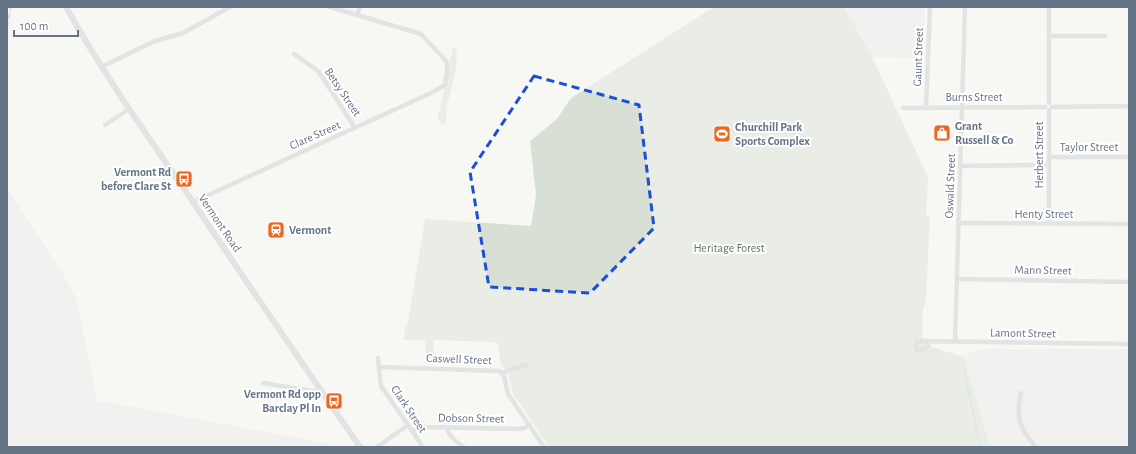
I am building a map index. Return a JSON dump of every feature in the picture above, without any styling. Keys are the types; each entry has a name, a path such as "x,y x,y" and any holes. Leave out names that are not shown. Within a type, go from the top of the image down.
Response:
{"street":[{"name":"Vermont Road","path":"66,7 101,67 129,109 360,447"},
{"path":"101,67 155,41 183,33 230,7"},
{"path":"330,7 357,15 360,7"},
{"name":"Gaunt Street","path":"926,107 930,7"},
{"name":"Oswald Street","path":"955,341 965,7"},
{"name":"Herbert Street","path":"1049,7 1049,224"},
{"name":"Clare Street","path":"193,202 433,92 445,85 447,62 425,37 417,33 357,15"},
{"path":"1049,36 1105,36"},
{"name":"Betsy Street","path":"294,54 319,72 355,128"},
{"name":"Burns Street","path":"903,108 1129,106"},
{"path":"105,125 129,109"},
{"name":"Taylor Street","path":"1049,157 1129,157"},
{"path":"960,166 1049,165"},
{"name":"Henty Street","path":"958,223 1129,224"},
{"name":"Mann Street","path":"957,278 1129,282"},
{"name":"Lamont Street","path":"928,342 928,346 924,350 916,349 916,341 1129,344"},
{"name":"Clark Street","path":"378,358 381,386 423,447"},
{"path":"503,373 514,368 527,365"},
{"name":"Caswell Street","path":"378,367 497,370 503,373 508,394 544,447"},
{"path":"263,383 312,391 321,391"},
{"path":"1021,393 1018,406 1019,420 1035,447"},
{"path":"377,447 408,425"},
{"name":"Dobson Street","path":"412,432 421,427 517,429 530,425"},
{"path":"448,428 453,438 464,447"}],"highlighted area":[{"path":"534,76 639,105 654,228 590,293 489,287 470,172"}],"shaded area":[{"path":"844,7 925,7 923,58 872,57"},
{"path":"8,189 63,274 76,298 98,402 107,402 326,443 329,447 7,447"},
{"path":"977,349 1129,349 1129,447 990,447 964,357"}],"green space":[{"name":"Heritage Forest","path":"714,7 844,7 872,57 928,177 926,216 930,216 926,301 923,309 922,337 932,347 964,357 990,447 549,447 513,394 508,374 501,365 497,342 433,340 435,362 426,362 425,340 404,340 405,327 407,327 425,219 531,226 536,195 530,141 557,119 571,98"},
{"path":"453,47 456,48 457,55 452,86 446,108 445,124 443,125 438,120 438,114"}],"waterway":[{"path":"964,368 980,447"}],"railway":[{"path":"7,28 11,7"}],"place":[{"name":"Grant Russell & Co","path":"942,133"},
{"name":"Churchill Park Sports Complex","path":"722,134"},
{"name":"Vermont Rd before Clare St","path":"184,179"},
{"name":"Vermont","path":"276,230"},
{"name":"Vermont Rd opp Barclay Pl In","path":"334,401"}]}
